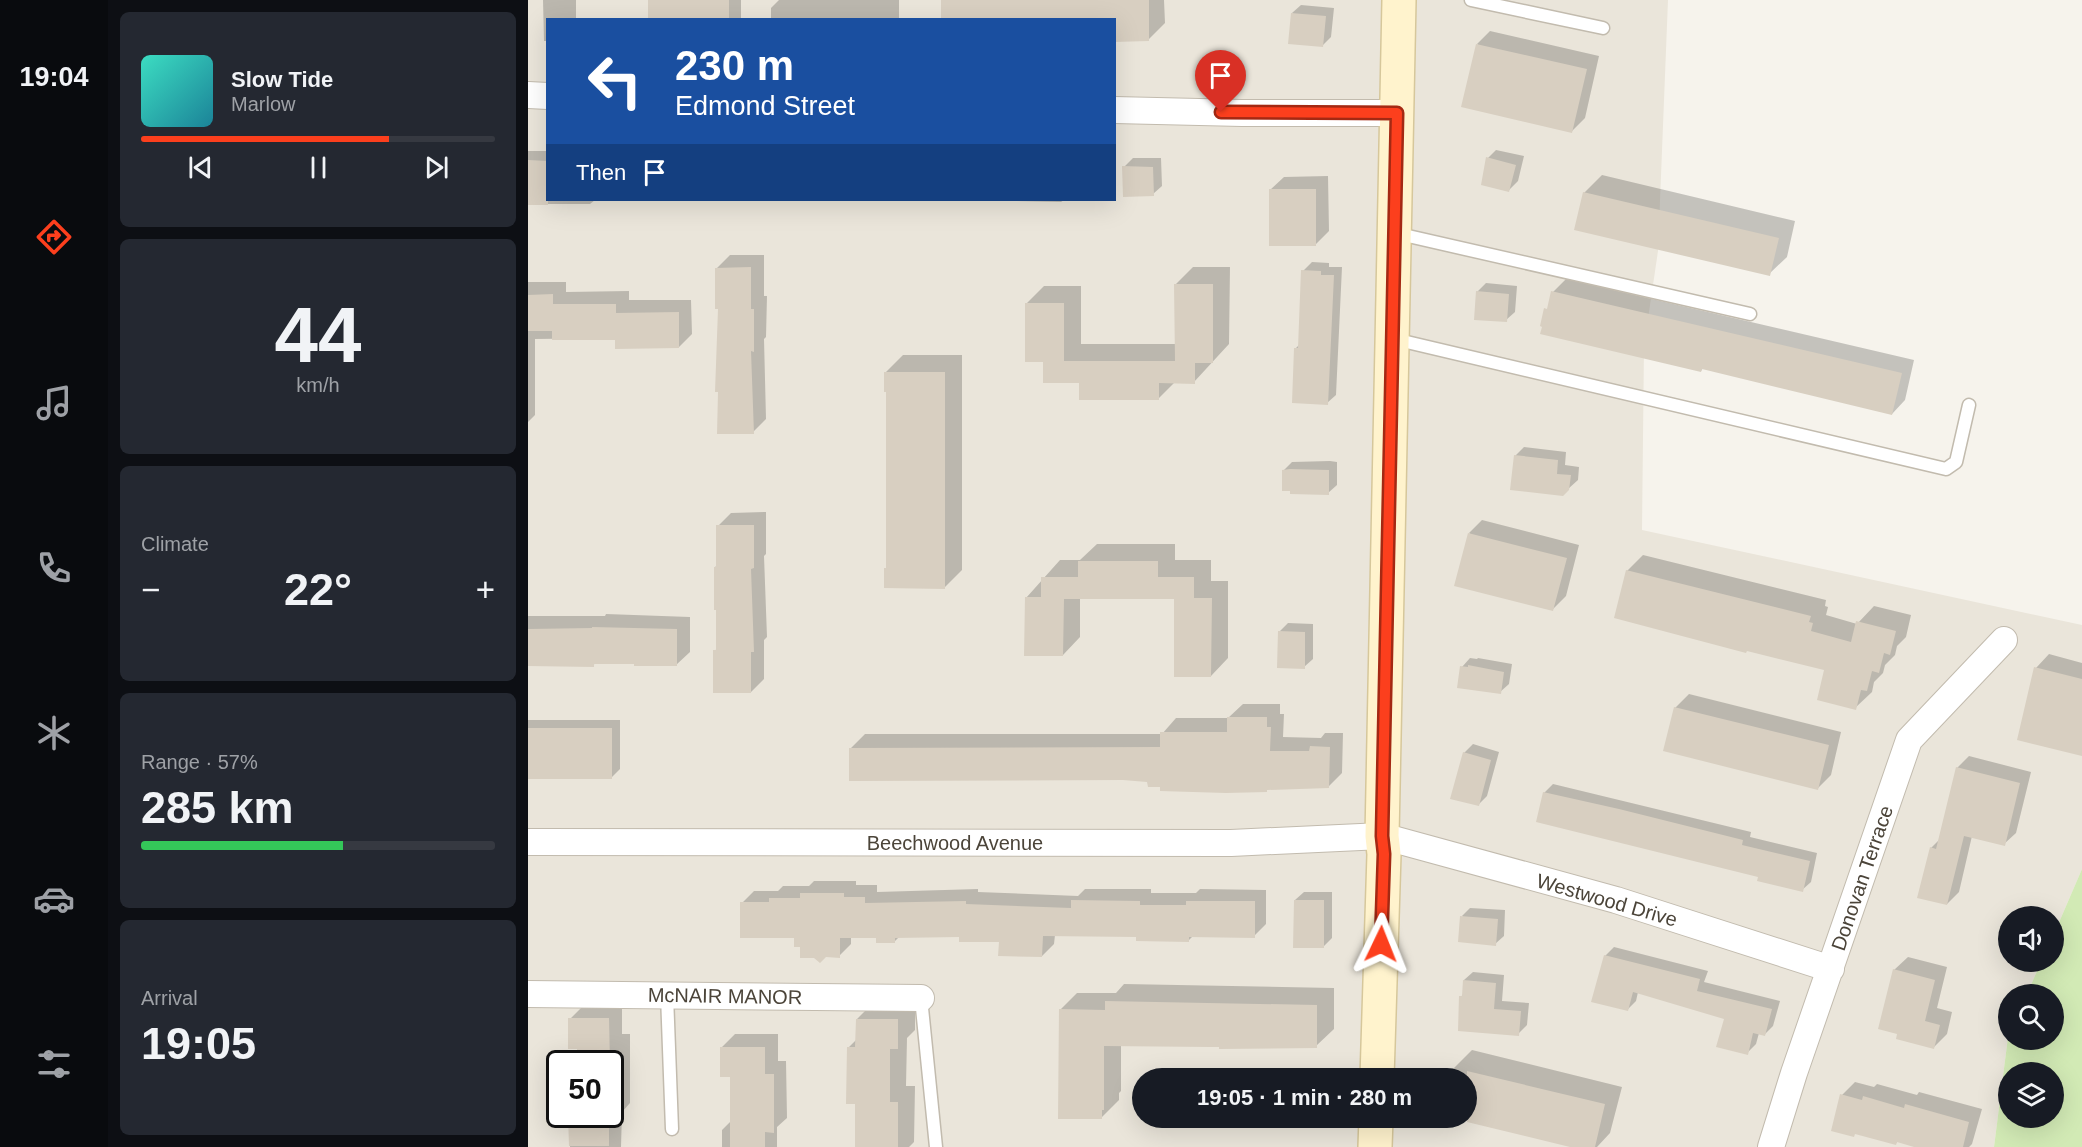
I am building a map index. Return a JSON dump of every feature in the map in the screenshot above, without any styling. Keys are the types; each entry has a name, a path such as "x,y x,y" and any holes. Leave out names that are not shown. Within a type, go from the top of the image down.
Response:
{"main road":[{"path":"1377,1068 1384,854 1382,836 1399,0"},
{"path":"1375,1147 1376,1128"}],"street":[{"path":"528,95 546,96"},
{"path":"1116,110 1397,113"},
{"name":"Donovan Terrace","path":"1771,1147 1794,1073 1909,740 2004,640"},
{"name":"Beechwood Avenue","path":"528,842 1231,843 1382,836"},
{"name":"Westwood Drive","path":"1382,836 1616,900 1831,969"},
{"name":"McNAIR MANOR","path":"528,994 921,998"}],"lane":[{"path":"1471,0 1603,28"},
{"path":"1395,233 1750,314"},
{"path":"1393,339 1946,470 1956,462 1969,405"},
{"path":"667,995 672,1129"},
{"path":"921,998 936,1147"}],"shaded area":[{"path":"528,0 1668,0 1658,251 1644,346 1642,530 2082,625 2082,869 2064,911 2064,906 1998,906 1998,972 2037,972 2031,984 1998,984 1998,1050 2006,1050 2005,1062 1998,1062 1998,1116 1994,1147 528,1147"}],"green space":[{"path":"2082,869 2082,1147 1994,1147 1998,1116 1998,1128 2064,1128 2064,1062 2005,1062 2006,1050 2064,1050 2064,984 2031,984 2037,972 2064,972 2064,911"}],"building":[{"path":"648,0 729,0 729,18 648,18"},
{"path":"941,0 1149,0 1149,41 1116,42 1116,18 941,18"},
{"path":"1291,13 1326,16 1323,47 1288,44"},
{"path":"1476,44 1587,69 1572,133 1461,107"},
{"path":"1486,157 1516,165 1509,192 1481,185"},
{"path":"528,160 546,161 546,201 548,205 528,205"},
{"path":"1122,166 1153,167 1154,196 1123,197"},
{"path":"1269,189 1316,189 1316,246 1269,246"},
{"path":"1583,192 1779,238 1770,276 1574,230"},
{"path":"751,267 751,309 754,309 754,352 751,351 754,434 717,434 718,392 715,392 718,309 715,309 715,268"},
{"path":"1301,270 1321,271 1321,275 1334,275 1328,405 1292,403 1294,348 1298,348"},
{"path":"1174,284 1213,284 1213,363 1195,363 1195,384 1159,383 1159,400 1079,400 1079,383 1043,383 1043,362 1025,362 1025,303 1064,303 1064,361 1175,361"},
{"path":"1476,291 1509,294 1507,322 1474,320"},
{"path":"1551,291 1902,373 1892,415 1702,369 1701,372 1540,334 1544,308 1547,309"},
{"path":"553,294 553,304 616,304 616,313 679,312 679,348 615,349 615,340 552,340 552,331 528,331 528,295"},
{"path":"884,372 945,372 945,589 884,588 886,392 884,392"},
{"path":"1514,455 1558,460 1557,474 1571,475 1569,490 1563,496 1510,490"},
{"path":"1282,470 1329,470 1329,495 1290,494 1290,491 1282,491"},
{"path":"716,525 754,525 754,568 751,569 754,652 751,652 751,693 713,693 713,650 716,650 714,567 716,567"},
{"path":"1468,533 1567,558 1553,611 1454,586"},
{"path":"1078,561 1158,561 1158,577 1194,577 1194,598 1212,598 1211,677 1174,677 1174,599 1064,599 1063,656 1024,656 1025,597 1041,597 1041,577 1078,577"},
{"path":"1626,570 1811,616 1809,622 1813,623 1811,631 1851,642 1856,621 1896,631 1890,655 1884,653 1879,673 1872,671 1867,691 1861,690 1856,710 1817,700 1824,670 1747,651 1746,653 1614,618"},
{"path":"592,627 677,629 677,666 594,664 594,667 528,666 528,629"},
{"path":"1278,631 1305,632 1305,669 1277,668"},
{"path":"1468,665 1504,672 1501,694 1457,688 1460,666 1468,667"},
{"path":"2034,667 2082,679 2082,756 2017,740"},
{"path":"1674,707 1829,745 1818,790 1663,751"},
{"path":"1227,717 1267,717 1267,727 1271,727 1270,751 1309,751 1310,746 1330,747 1329,788 1226,793 1160,791 1160,787 1148,787 1147,782 1123,780 849,781 849,748 1160,747 1160,732 1227,732"},
{"path":"528,728 612,728 612,779 528,779"},
{"path":"1463,752 1491,760 1479,806 1450,799"},
{"path":"1956,767 2020,783 2005,846 1964,836 1947,905 1917,898 1930,847 1936,849"},
{"path":"1543,792 1743,840 1742,845 1810,861 1803,892 1757,881 1758,877 1536,822"},
{"path":"800,893 844,893 844,897 865,897 865,903 966,901 966,904 1071,908 1071,900 1140,901 1140,905 1186,905 1186,901 1255,901 1255,938 1189,937 1189,942 1136,941 1136,937 1043,936 1042,957 998,956 999,942 959,942 959,937 895,938 895,943 876,943 876,938 840,938 840,958 826,957 820,963 814,958 800,958 800,947 794,947 794,938 740,938 740,902 769,902 769,898 800,898"},
{"path":"1294,900 1324,900 1324,948 1293,948"},
{"path":"1460,916 1498,919 1496,946 1458,942"},
{"path":"1604,955 1700,979 1697,991 1772,1009 1765,1036 1753,1033 1748,1055 1716,1047 1724,1019 1633,992 1628,1011 1591,1002"},
{"path":"1893,969 1935,980 1925,1021 1940,1025 1934,1049 1896,1039 1897,1034 1878,1029"},
{"path":"1463,980 1496,983 1494,1009 1521,1011 1519,1036 1458,1031 1459,996 1462,996"},
{"path":"1105,1001 1317,1005 1317,1048 1219,1049 1219,1047 1104,1046 1102,1119 1058,1119 1059,1009 1105,1010"},
{"path":"568,1018 609,1018 610,1050 568,1049"},
{"path":"856,1019 898,1019 898,1049 890,1049 890,1102 898,1102 898,1147 855,1147 855,1104 846,1104 847,1047 855,1047"},
{"path":"720,1047 765,1047 765,1074 774,1074 774,1133 765,1132 765,1147 730,1147 730,1077 720,1077"},
{"path":"1477,1073 1605,1104 1595,1147 1570,1147 1477,1124"},
{"path":"1840,1094 1862,1100 1863,1096 1904,1108 1905,1104 1969,1122 1963,1147 1914,1147 1897,1142 1896,1145 1855,1134 1854,1137 1831,1131"},
{"path":"568,1128 609,1128 609,1146 569,1146"}],"route":[{"path":"1221,112 1397,113 1381,944"}]}
